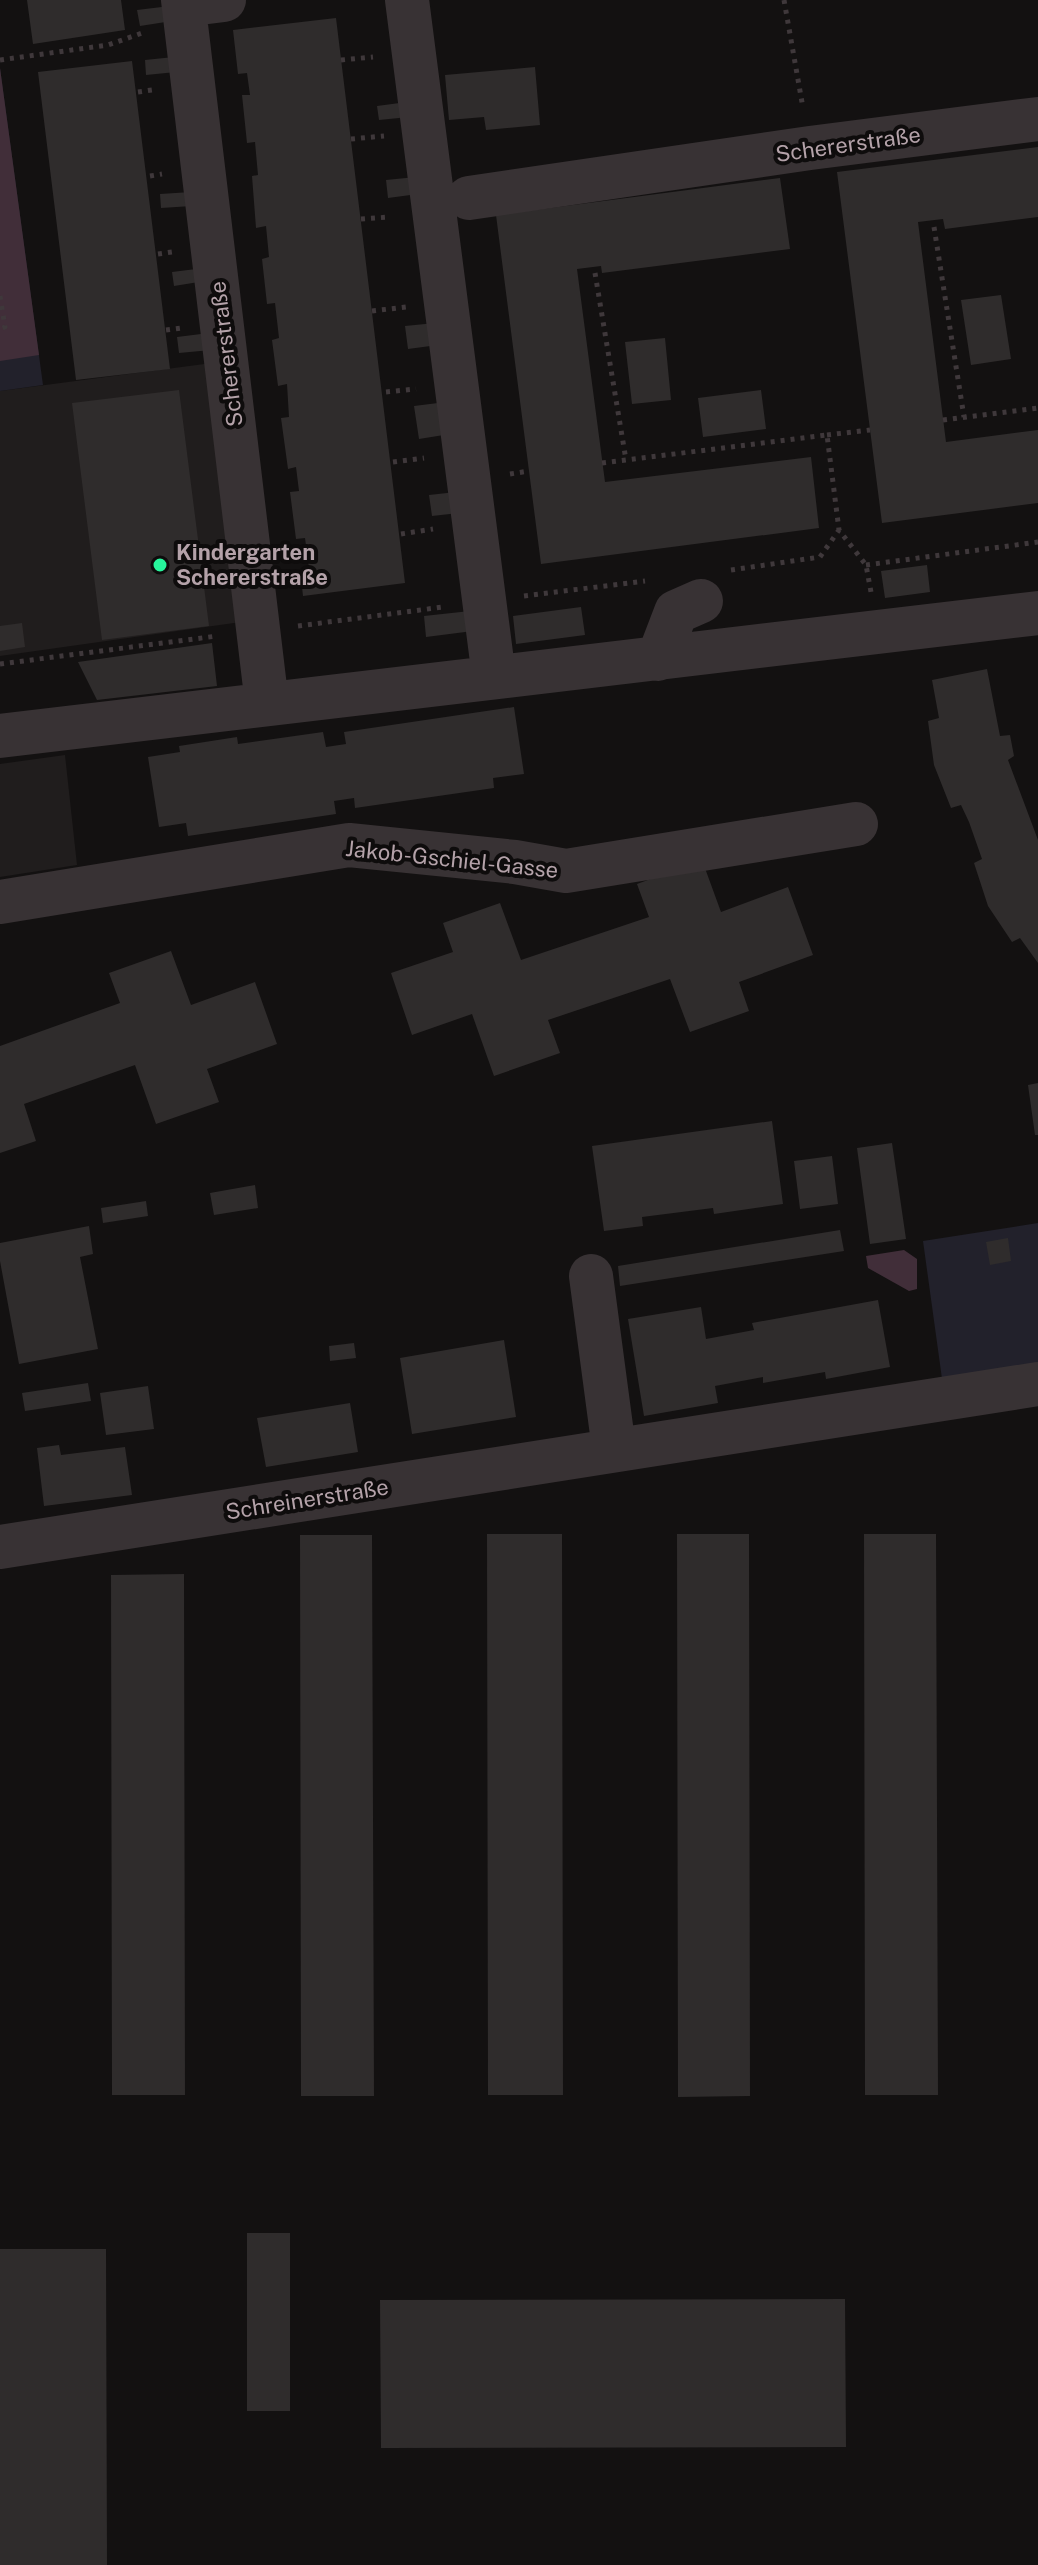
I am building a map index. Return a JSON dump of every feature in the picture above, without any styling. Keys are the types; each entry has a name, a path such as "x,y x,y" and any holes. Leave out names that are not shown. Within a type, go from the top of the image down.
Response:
{"street":[{"path":"407,0 494,677"},
{"name":"Schererstraße","path":"194,8 267,704"},
{"name":"Schererstraße","path":"469,198 810,148 1038,119"},
{"path":"658,659 676,612 708,586"},
{"path":"0,736 1038,613"},
{"name":"Jakob-Gschiel-Gasse","path":"0,902 349,845 515,862 566,871 856,824"},
{"path":"591,1276 614,1449"},
{"name":"Schreinerstraße","path":"0,1547 1038,1384"}],"path":[{"path":"784,0 810,148"},
{"path":"0,60 108,45 194,8"},
{"path":"934,227 964,417"},
{"path":"595,273 626,460"},
{"path":"0,296 5,327 0,329"},
{"path":"943,420 1038,408"},
{"path":"602,463 870,430"},
{"path":"827,435 839,530 866,565 877,633"},
{"path":"708,586 820,557 839,530"},
{"path":"866,565 1038,542"},
{"path":"0,664 654,580"}],"shaded area":[{"path":"0,68 43,385 0,391"},
{"path":"0,68 39,355 0,361"},
{"path":"212,363 241,622 0,656 0,391"},
{"path":"65,755 77,865 0,877 0,764"},
{"path":"1038,1223 1038,1372 943,1386 923,1241"},
{"path":"904,1250 917,1259 917,1289 909,1291 868,1268 866,1256"}],"building":[{"path":"27,0 121,0 125,30 33,44"},
{"path":"170,6 172,21 140,26 137,10"},
{"path":"336,18 405,583 303,596 300,569 309,568 305,538 296,539 290,492 299,491 296,467 288,469 281,418 289,417 287,384 278,386 272,340 279,338 275,303 267,304 262,259 269,257 266,226 256,228 252,176 258,175 255,142 247,143 242,95 250,95 247,73 238,74 233,30"},
{"path":"174,57 176,72 146,75 145,60"},
{"path":"132,61 170,369 76,380 38,72"},
{"path":"535,67 540,125 486,130 484,117 449,120 445,75"},
{"path":"407,102 409,117 379,120 377,106"},
{"path":"1038,147 1038,217 945,229 943,219 918,222 946,442 1038,430 1038,503 882,523 837,172"},
{"path":"416,177 418,194 388,198 386,180"},
{"path":"780,178 790,249 602,273 601,266 577,269 605,482 811,457 819,528 541,564 496,215"},
{"path":"191,192 192,206 161,208 160,194"},
{"path":"204,268 205,281 174,286 172,272"},
{"path":"1001,295 1011,359 971,365 961,300"},
{"path":"435,323 438,345 408,349 405,326"},
{"path":"209,333 211,350 179,353 177,337"},
{"path":"665,338 671,400 632,404 625,342"},
{"path":"179,390 209,626 102,640 72,403"},
{"path":"761,390 766,429 703,437 698,398"},
{"path":"446,402 450,434 419,439 414,406"},
{"path":"456,492 459,513 432,516 429,495"},
{"path":"927,565 930,592 885,598 881,571"},
{"path":"581,607 585,635 516,644 513,616"},
{"path":"470,611 473,631 426,637 424,616"},
{"path":"22,623 25,647 0,651 0,626"},
{"path":"212,643 217,686 97,700 78,662"},
{"path":"987,669 1000,736 1010,735 1014,756 1008,760 1038,840 1038,963 1020,938 1012,942 988,906 974,863 982,859 969,822 961,805 951,808 934,765 928,721 939,718 932,680"},
{"path":"514,707 524,774 493,778 494,788 355,808 354,798 334,801 336,814 188,836 186,823 159,827 148,757 180,752 179,746 237,737 238,744 323,732 326,747 346,744 344,732"},
{"path":"702,860 721,912 788,887 813,955 739,982 749,1011 690,1032 670,979 548,1020 560,1053 494,1076 472,1014 412,1035 391,973 453,952 443,923 500,903 521,960 649,917 637,884"},
{"path":"171,951 191,1005 255,982 277,1044 207,1069 219,1102 156,1124 135,1065 24,1104 36,1141 0,1153 0,1046 120,1003 109,973"},
{"path":"1038,1083 1038,1135 1035,1135 1028,1085"},
{"path":"772,1121 783,1204 714,1214 713,1208 642,1217 643,1226 604,1231 592,1146"},
{"path":"892,1143 906,1239 870,1244 857,1148"},
{"path":"832,1156 838,1204 800,1209 794,1161"},
{"path":"255,1185 258,1208 214,1215 210,1193"},
{"path":"146,1201 148,1216 103,1223 101,1208"},
{"path":"89,1226 93,1254 80,1257 98,1349 19,1364 0,1261 0,1243"},
{"path":"840,1230 844,1251 620,1286 618,1266"},
{"path":"1008,1238 1011,1261 990,1265 986,1242"},
{"path":"878,1300 890,1367 826,1379 825,1372 763,1383 763,1377 715,1386 718,1403 644,1416 628,1319 701,1307 706,1339 754,1330 752,1323"},
{"path":"504,1340 516,1417 412,1434 400,1358"},
{"path":"354,1343 356,1358 330,1361 329,1346"},
{"path":"88,1383 91,1401 25,1411 22,1393"},
{"path":"148,1386 154,1429 106,1435 100,1393"},
{"path":"350,1403 358,1452 266,1467 257,1418"},
{"path":"59,1445 61,1455 125,1447 132,1495 44,1506 37,1448"},
{"path":"487,1534 562,1534 563,2095 488,2095"},
{"path":"677,1534 749,1534 750,2096 678,2097"},
{"path":"864,1534 936,1534 938,2095 865,2095"},
{"path":"300,1535 372,1535 374,2096 301,2096"},
{"path":"184,1574 185,2095 112,2095 111,1575"},
{"path":"247,2233 290,2233 290,2411 247,2411"},
{"path":"0,2249 106,2249 107,2565 0,2565"},
{"path":"845,2299 846,2447 381,2448 380,2300"}],"place":[{"name":"Kindergarten Schererstraße","path":"160,565"}]}
